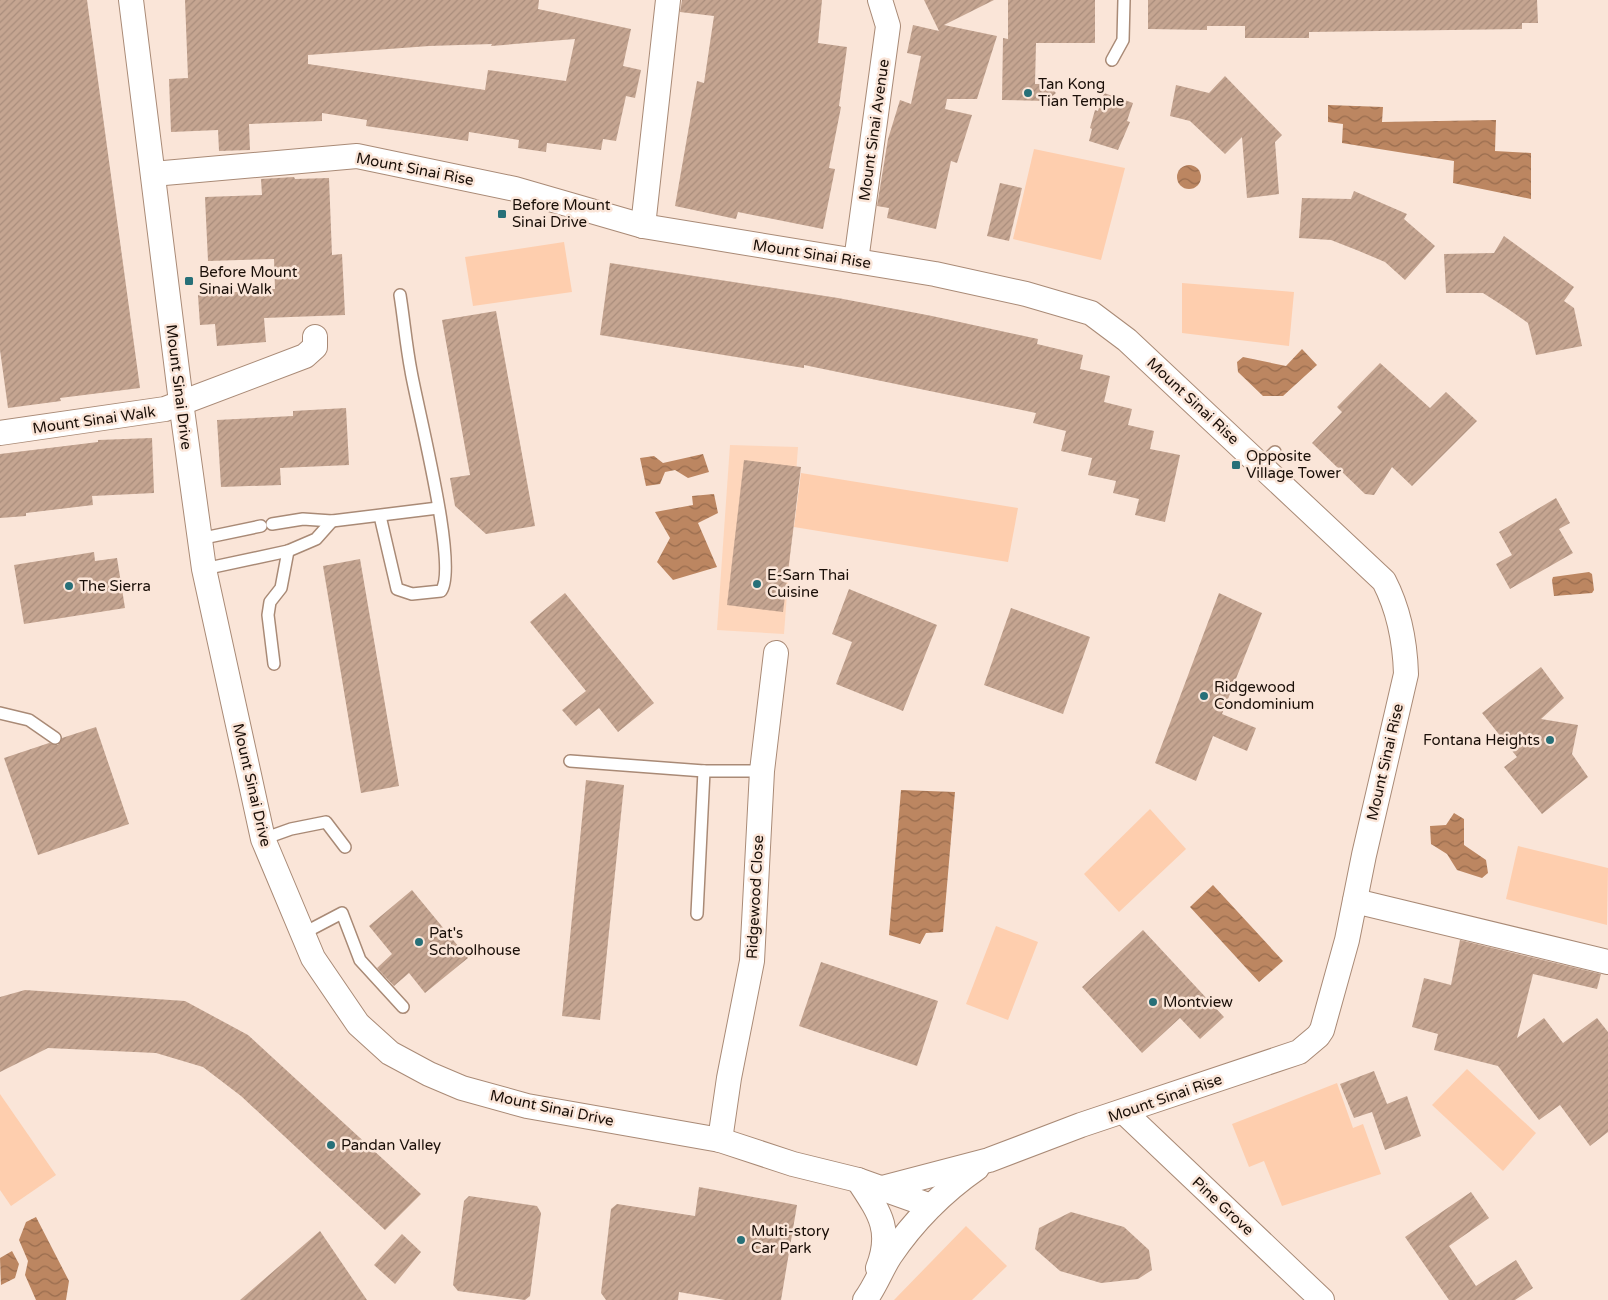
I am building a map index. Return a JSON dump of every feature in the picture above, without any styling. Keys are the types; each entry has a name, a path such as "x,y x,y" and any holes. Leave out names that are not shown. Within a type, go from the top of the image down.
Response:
{"street":[{"name":"Mount Sinai Drive","path":"131,0 181,402 204,569 263,839 312,958 358,1024 390,1053 429,1074 462,1088 527,1106 720,1140 793,1164 858,1180 931,1206"},
{"path":"643,226 668,0"},
{"name":"Mount Sinai Avenue","path":"856,262 888,26 880,0"},
{"name":"Mount Sinai Rise","path":"153,174 357,156 515,189 643,226 971,282 1026,294 1091,313 1127,340 1268,459 1384,581 1392,597 1405,646 1406,674 1364,855 1347,940 1318,1036 1299,1052 1023,1146 989,1160"},
{"name":"Mount Sinai Walk","path":"0,433 165,409 305,356 315,347 314,337"},
{"name":"Ridgewood Close","path":"720,1140 729,1078 752,961 762,771 776,653"},
{"path":"1355,901 1608,962"},
{"name":"Pine Grove","path":"1124,1112 1322,1300"},
{"path":"882,1188 989,1160"},
{"path":"866,1299 890,1256 931,1206 955,1184 989,1160"},
{"path":"858,1180 877,1209 886,1246 866,1299"}],"lane":[{"path":"1112,60 1123,40 1124,0"},
{"path":"380,516 397,589 412,594 441,591 447,578 438,508 411,372 400,295"},
{"path":"199,539 267,525 304,520 332,521 438,508"},
{"path":"204,569 288,551 316,539 332,521"},
{"path":"274,664 268,615 270,602 282,588 288,551"},
{"path":"0,713 29,720 55,738"},
{"path":"570,760 704,770 762,771"},
{"path":"696,914 704,770"},
{"path":"263,839 292,828 326,822 345,847"},
{"path":"302,934 342,913 360,960 403,1007"}],"shaded area":[{"path":"1034,149 1125,168 1101,260 1013,239"},
{"path":"564,242 572,292 473,306 465,257"},
{"path":"1182,283 1294,292 1289,346 1182,333"},
{"path":"730,445 798,447 784,634 717,630"},
{"path":"801,473 1018,508 1008,562 794,527"},
{"path":"1150,809 1186,849 1119,912 1084,874"},
{"path":"1518,846 1608,868 1607,925 1506,899"},
{"path":"996,926 1038,942 1008,1020 966,1004"},
{"path":"1467,1069 1536,1133 1503,1171 1432,1105"},
{"path":"1337,1083 1353,1128 1363,1124 1381,1174 1282,1206 1264,1161 1249,1167 1232,1124"},
{"path":"0,1094 56,1175 11,1206 0,1190"},
{"path":"966,1226 1007,1266 972,1300 894,1300"}],"water":[{"path":"1328,105 1383,107 1382,122 1496,120 1495,151 1531,153 1531,199 1453,183 1454,161 1342,143 1343,124 1328,122"},
{"path":"1189,165 1198,168 1201,177 1198,186 1189,189 1180,186 1177,177 1180,168"},
{"path":"1302,349 1317,365 1283,396 1263,396 1238,372 1237,362 1243,357 1286,366"},
{"path":"703,454 709,472 688,478 675,470 665,472 660,484 646,486 640,458 654,456 663,463"},
{"path":"714,494 718,513 698,523 717,567 673,580 657,562 670,538 655,512 693,505 692,496"},
{"path":"1589,572 1592,574 1594,590 1592,593 1554,596 1553,577"},
{"path":"901,790 955,792 943,932 926,933 920,944 889,935"},
{"path":"1454,813 1464,819 1464,845 1486,860 1488,873 1482,878 1457,870 1447,854 1431,844 1430,826 1446,825"},
{"path":"1213,885 1283,961 1259,982 1190,907"},
{"path":"36,1217 69,1281 66,1300 36,1300 25,1275 28,1261 19,1240 26,1222"},
{"path":"12,1251 19,1264 15,1278 1,1285 0,1258"}],"building":[{"path":"0,0 87,0 140,388 60,398 61,401 8,408 0,350"},
{"path":"185,0 539,0 538,9 631,29 623,66 641,70 635,98 626,96 616,141 603,139 601,150 547,143 546,152 518,148 519,140 469,132 468,141 366,126 367,120 322,113 322,121 249,124 250,150 219,151 218,130 171,132 169,79 188,78","holes":["575,39 566,81 488,70 485,90 308,64 308,55 429,46 492,44 491,46"]},
{"path":"682,0 822,0 818,43 847,47 839,106 841,107 829,168 835,169 823,229 738,212 736,219 675,206 697,81 704,83 714,16 680,12"},
{"path":"924,0 994,0 944,25 997,36 977,99 947,99 945,109 972,115 957,163 951,161 936,229 887,218 889,208 877,206 888,139 900,100 911,104 921,56 907,53 913,25 939,31"},
{"path":"1008,0 1095,0 1095,43 1036,43 1035,84 1047,84 1056,93 1047,101 1002,100 1003,38 1008,39"},
{"path":"1148,0 1537,0 1538,23 1522,23 1522,29 1309,32 1309,38 1245,38 1245,26 1207,26 1207,30 1148,29"},
{"path":"1225,76 1282,135 1275,142 1279,194 1247,198 1242,137 1225,154 1190,121 1170,116 1176,85 1209,93"},
{"path":"1104,93 1133,103 1127,121 1130,122 1118,150 1089,141 1095,110 1098,111"},
{"path":"294,177 295,179 329,178 332,255 342,254 345,315 264,318 266,342 217,346 215,324 200,325 198,295 275,289 274,259 208,261 205,197 262,195 261,179"},
{"path":"1000,183 1022,188 1009,241 987,236"},
{"path":"1354,191 1407,214 1404,219 1435,246 1405,280 1385,262 1359,251 1331,240 1299,238 1302,198 1351,199"},
{"path":"1504,236 1574,287 1564,301 1574,308 1582,346 1536,355 1528,323 1508,309 1483,293 1446,293 1444,254 1494,253"},
{"path":"610,263 838,298 932,316 1038,339 1037,344 1083,355 1080,369 1110,376 1104,402 1132,409 1128,425 1154,431 1150,449 1180,455 1165,522 1135,515 1139,499 1113,493 1116,481 1088,475 1092,458 1061,451 1066,431 1033,423 1036,413 804,365 804,368 600,335"},
{"path":"496,311 535,526 486,534 455,506 450,478 470,475 442,320"},
{"path":"1380,363 1430,408 1446,392 1477,421 1412,486 1392,467 1374,495 1365,494 1312,443 1342,412 1337,407"},
{"path":"346,408 349,465 280,468 281,485 221,487 217,420 293,416 293,411"},
{"path":"152,438 154,493 92,496 93,505 26,513 26,516 0,518 0,454 98,442 98,440"},
{"path":"744,460 801,467 783,612 727,605"},
{"path":"1556,498 1570,523 1559,529 1573,553 1510,589 1496,564 1512,555 1499,532"},
{"name":"The Sierra","path":"94,552 95,561 117,558 125,608 24,624 14,565"},
{"path":"360,559 399,786 361,793 323,566"},
{"path":"849,589 937,625 903,711 836,684 852,642 832,634"},
{"path":"565,593 654,703 618,732 599,708 576,726 562,710 586,691 530,622"},
{"name":"Ridgewood Condominium","path":"1219,593 1262,613 1222,714 1256,728 1247,751 1213,736 1196,781 1155,763"},
{"path":"1011,608 1090,637 1063,714 984,685"},
{"name":"Fontana Heights","path":"1541,667 1564,698 1541,719 1578,725 1572,754 1588,777 1542,814 1504,767 1517,757 1482,713"},
{"path":"96,727 129,824 38,855 4,758 49,743 58,745 62,738"},
{"path":"586,780 624,785 600,1020 562,1016"},
{"name":"Pat's Schoolhouse","path":"412,890 468,958 425,993 409,973 394,986 377,968 392,954 369,926"},
{"name":"Montview","path":"1143,930 1224,1017 1200,1039 1180,1018 1142,1053 1082,987"},
{"path":"1460,940 1601,974 1597,989 1533,974 1517,1038 1544,1018 1563,1043 1597,1018 1608,1032 1608,1132 1590,1146 1560,1105 1539,1120 1498,1066 1434,1050 1438,1034 1412,1027 1424,978 1451,985"},
{"path":"821,962 938,1001 917,1066 799,1026"},
{"name":"Pandan Valley","path":"25,990 185,1001 248,1035 421,1194 385,1230 241,1096 203,1067 156,1053 48,1048 0,1072 0,997"},
{"path":"1374,1071 1387,1104 1407,1096 1421,1136 1385,1150 1372,1112 1354,1118 1340,1084"},
{"path":"699,1187 797,1205 781,1300 725,1300 679,1292 678,1300 606,1300 601,1293 611,1209 617,1204 695,1216"},
{"path":"1471,1192 1489,1218 1449,1246 1476,1286 1516,1260 1533,1288 1515,1300 1449,1300 1405,1237"},
{"path":"469,1196 537,1206 541,1213 530,1296 525,1300 458,1291 453,1285 464,1201"},
{"path":"1071,1212 1124,1227 1149,1250 1152,1270 1138,1279 1101,1283 1060,1271 1035,1249 1039,1228"},
{"path":"320,1231 367,1300 240,1300"},
{"path":"402,1234 421,1252 395,1284 374,1265"}],"place":[{"name":"Tan Kong Tian Temple","path":"1028,93"},
{"name":"Before Mount Sinai Drive","path":"502,214"},
{"name":"Before Mount Sinai Walk","path":"189,281"},
{"name":"Opposite Village Tower","path":"1236,465"},
{"name":"E-Sarn Thai Cuisine","path":"757,584"},
{"name":"The Sierra","path":"69,586"},
{"name":"Ridgewood Condominium","path":"1204,696"},
{"name":"Fontana Heights","path":"1550,740"},
{"name":"Pat's Schoolhouse","path":"419,942"},
{"name":"Montview","path":"1153,1002"},
{"name":"Pandan Valley","path":"331,1145"},
{"name":"Multi-story Car Park","path":"741,1240"}]}
